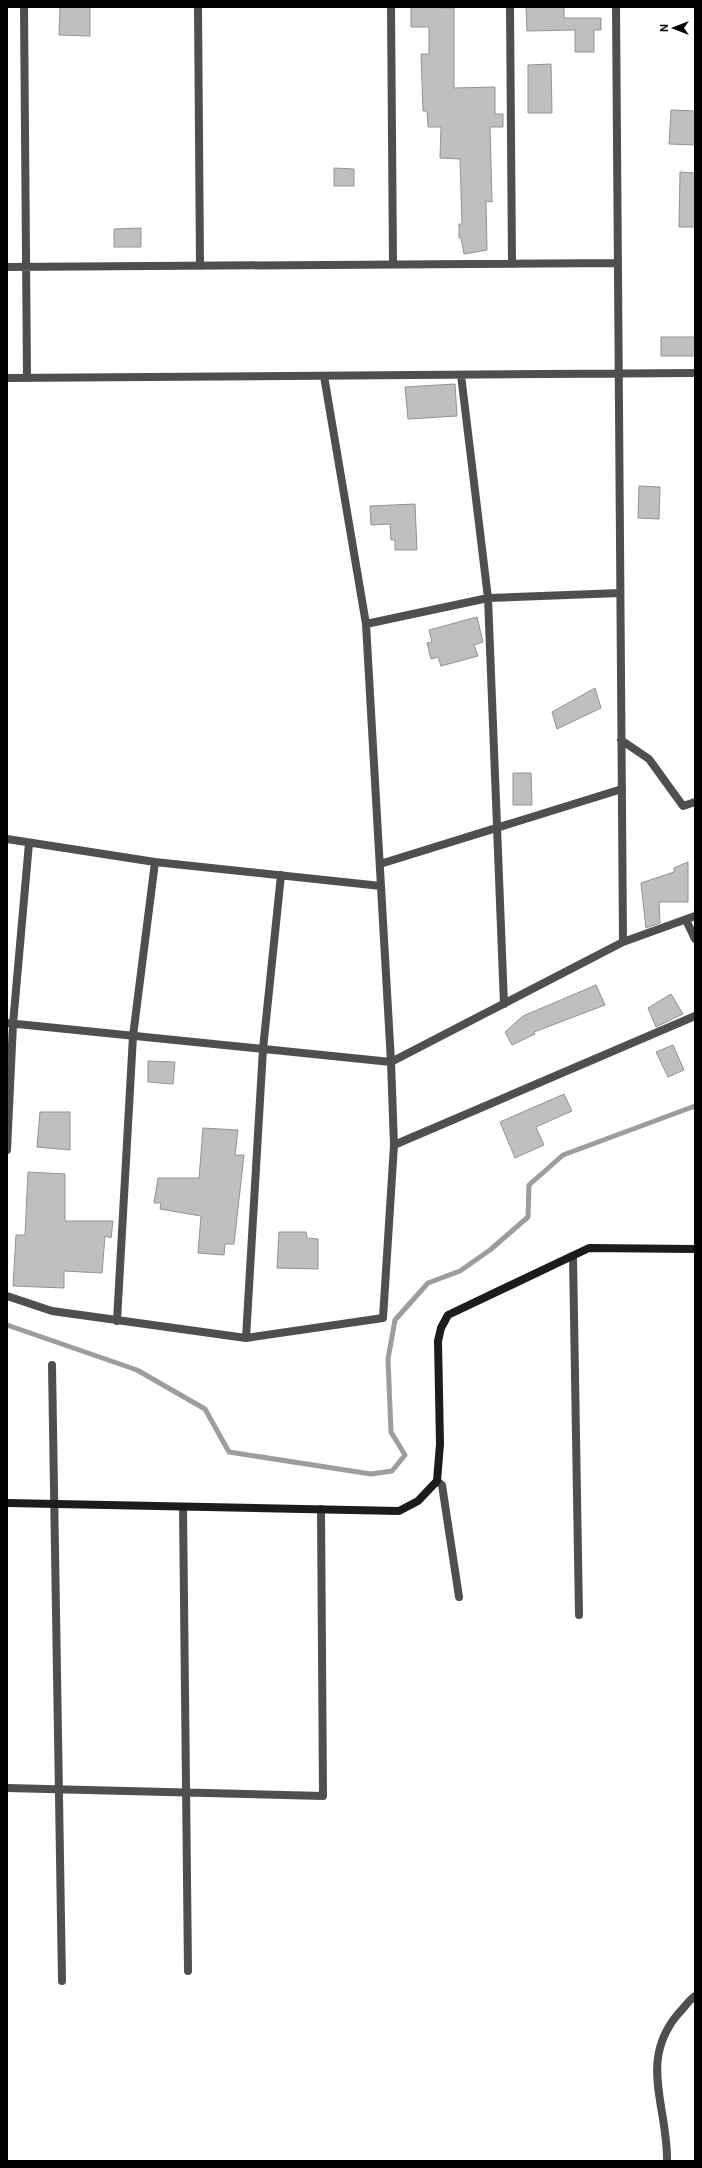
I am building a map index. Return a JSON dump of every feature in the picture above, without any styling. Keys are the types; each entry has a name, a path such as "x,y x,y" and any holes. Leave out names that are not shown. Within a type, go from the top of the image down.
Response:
{"street":[{"path":"24,7 27,378"},
{"path":"198,7 200,266"},
{"path":"391,7 393,264"},
{"path":"510,7 512,264"},
{"path":"616,7 623,942"},
{"path":"7,267 618,263"},
{"path":"7,378 695,373"},
{"path":"461,375 488,598 504,1004"},
{"path":"7,1296 52,1311 246,1338 383,1318 394,1145 391,1062 366,624 324,376"},
{"path":"366,624 488,598 620,593"},
{"path":"622,740 649,759 683,806 695,802"},
{"path":"380,864 622,789"},
{"path":"7,839 156,862 381,886"},
{"path":"7,1150 10,1023 29,843"},
{"path":"117,1321 134,1036 156,862"},
{"path":"246,1338 263,1049 281,875"},
{"path":"10,1023 391,1062 623,942 695,916"},
{"path":"686,920 695,939"},
{"path":"394,1145 695,1016"},
{"path":"7,1503 398,1511 418,1501 437,1480 440,1444 438,1341 441,1328 448,1314 589,1248 695,1249"},
{"path":"573,1256 579,1615"},
{"path":"52,1365 62,1981"},
{"path":"437,1480 442,1485 459,1597"},
{"path":"183,1507 188,1971"},
{"path":"7,1788 323,1796 321,1509"},
{"path":"667,2161 668,2146 656,2074 658,2053 670,2024 695,1996"}],"building":[{"path":"60,7 90,7 90,36 59,35"},
{"path":"411,7 454,8 454,88 495,87 495,114 503,114 503,127 490,127 492,202 486,201 487,250 464,254 461,238 459,238 459,224 462,224 460,159 440,158 441,127 428,127 427,111 423,111 421,54 429,54 429,27 411,27"},
{"path":"526,7 564,7 564,18 601,18 601,30 594,30 594,52 575,52 575,30 527,31"},
{"path":"551,64 552,113 528,113 528,65"},
{"path":"671,110 695,111 695,145 669,144"},
{"path":"334,168 354,169 354,186 334,186"},
{"path":"680,172 695,173 695,227 679,227"},
{"path":"141,228 141,247 114,247 114,229"},
{"path":"661,337 695,337 695,356 661,356"},
{"path":"455,384 457,416 408,419 405,387"},
{"path":"639,486 660,487 659,519 638,518"},
{"path":"415,504 417,550 395,550 395,540 391,540 390,524 371,525 370,506"},
{"path":"477,617 483,642 474,645 478,656 441,666 438,657 431,659 427,643 432,642 429,630"},
{"path":"595,688 601,708 557,729 552,712"},
{"path":"513,773 531,773 532,805 513,805"},
{"path":"688,862 688,902 659,902 660,923 646,928 641,883 674,872 674,868"},
{"path":"596,985 605,1005 534,1032 535,1034 512,1045 505,1032 523,1016"},
{"path":"671,994 683,1014 656,1027 648,1008"},
{"path":"673,1045 684,1070 668,1077 656,1052"},
{"path":"148,1061 175,1062 173,1084 148,1082"},
{"path":"564,1094 572,1111 536,1127 544,1145 515,1158 500,1122"},
{"path":"40,1112 70,1112 70,1150 37,1147"},
{"path":"203,1128 238,1130 235,1155 244,1155 234,1244 225,1244 224,1255 198,1253 201,1216 160,1209 161,1203 154,1203 158,1178 199,1178"},
{"path":"28,1172 65,1174 65,1221 113,1221 111,1238 105,1236 102,1273 64,1271 64,1288 13,1286 16,1235 25,1235"},
{"path":"279,1232 306,1232 307,1238 318,1239 318,1269 277,1268"}],"waterway":[{"path":"7,1325 137,1370 205,1409 229,1452 371,1474 392,1471 405,1455 391,1432 388,1359 395,1320 428,1283 460,1271 490,1250 528,1217 529,1185 563,1155 695,1106"}]}
